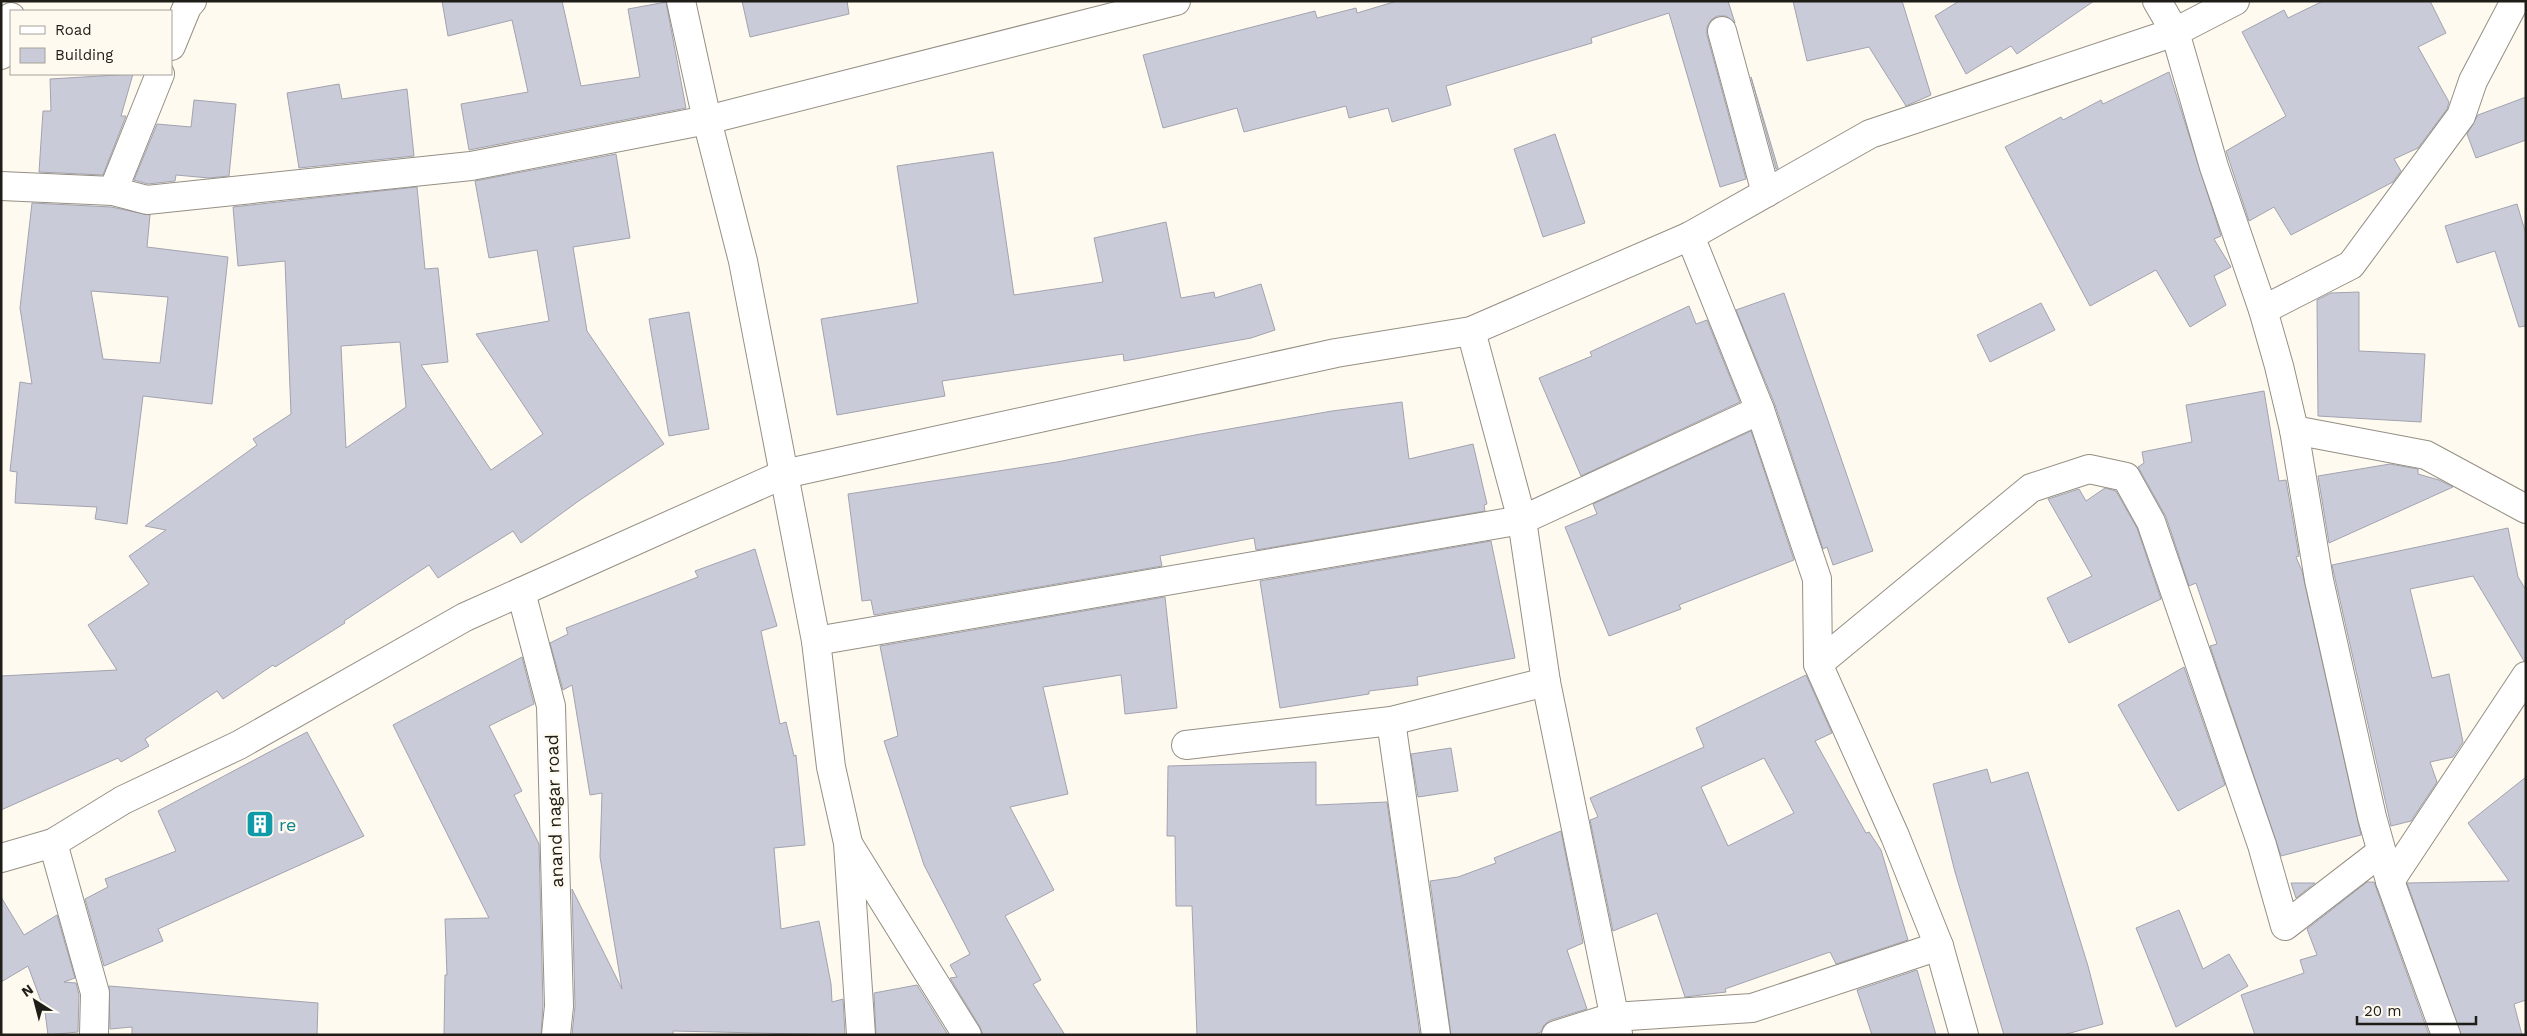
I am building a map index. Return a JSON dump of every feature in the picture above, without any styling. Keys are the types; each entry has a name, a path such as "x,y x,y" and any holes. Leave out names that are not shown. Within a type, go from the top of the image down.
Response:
{"street":[{"path":"172,44 187,7 192,1"},
{"path":"680,1 707,120 743,261 816,641 831,767 848,843 862,1035"},
{"path":"1,186 112,191 147,200 471,166 707,120 1176,1"},
{"path":"2157,1 2175,32 2214,167 2263,310 2294,430 2319,580 2382,852 2390,881 2446,1035"},
{"path":"1,858 53,843 122,800 239,745 465,617 784,474 1336,353 1471,331 1690,236 1870,134 2175,32 2235,1"},
{"path":"2263,310 2351,266 2461,116 2473,81 2515,1"},
{"path":"1,55 10,21"},
{"path":"1722,31 1766,193"},
{"path":"112,191 160,75"},
{"path":"1690,236 1760,410 1817,579 1818,664 1895,836 1939,946 1964,1035"},
{"path":"1471,331 1522,520 1546,682 1616,1026"},
{"path":"816,641 1522,520 1760,410"},
{"path":"2294,430 2426,455 2526,509"},
{"path":"1818,664 2031,488 2089,469 2126,477 2151,522 2259,836 2285,926 2382,852"},
{"name":"anand nagar road","path":"521,592 551,706 559,1006 556,1035"},
{"path":"2390,881 2526,676"},
{"path":"1186,745 1391,721 1546,682"},
{"path":"1391,721 1436,1035"},
{"path":"53,843 95,993 94,1035"},
{"path":"848,843 967,1035"},
{"path":"1556,1035 1752,1008 1939,946"}],"building":[{"path":"442,1 562,1 581,86 640,77 628,9 666,2 686,108 469,150 461,104 528,92 512,20 448,36"},
{"path":"742,1 847,1 849,14 750,37"},
{"path":"1397,1 1728,1 1735,23 1726,16 1717,16 1711,20 1707,27 1707,35 1746,179 1720,187 1669,13 1591,38 1592,43 1446,86 1451,105 1392,122 1388,108 1349,118 1346,106 1244,132 1237,108 1163,128 1143,55 1315,11 1317,18 1356,8 1357,13"},
{"path":"1793,1 1902,1 1931,95 1906,106 1869,47 1807,61"},
{"path":"1959,1 2094,1 2017,54 2011,46 1966,74 1935,16"},
{"path":"2323,1 2430,1 2446,33 2418,47 2449,102 2447,109 2418,148 2394,159 2401,171 2393,182 2291,235 2274,207 2249,221 2226,151 2286,116 2242,32 2284,10 2288,18"},
{"path":"2169,72 2221,236 2214,239 2231,267 2214,276 2226,305 2190,327 2156,270 2090,306 2005,147 2061,117 2063,120 2101,100 2103,104"},
{"path":"133,75 121,116 126,116 103,175 39,172 43,111 51,111 50,79"},
{"path":"1751,77 1778,168 1776,169"},
{"path":"339,84 342,99 407,89 414,156 299,168 287,93"},
{"path":"2526,97 2526,140 2476,158 2467,134 2478,115"},
{"path":"194,100 236,104 229,176 209,178 176,175 175,181 148,184 134,180 157,124 191,127"},
{"path":"1555,134 1585,223 1543,237 1514,149"},
{"path":"993,152 1014,295 1103,282 1094,238 1166,222 1181,298 1214,292 1215,298 1261,284 1275,330 1251,338 1124,361 1123,354 942,381 945,396 837,415 821,319 918,303 897,166"},
{"path":"616,154 630,238 573,247 587,331 664,444 580,500 521,543 513,531 438,578 429,565 344,621 345,623 275,667 273,665 223,699 217,691 145,739 149,746 121,762 118,758 1,810 1,676 117,670 88,625 149,584 129,556 166,530 145,526 257,445 253,439 291,414 285,261 238,266 233,207 417,187 425,269 438,268 448,362 421,365 491,470 543,434 476,334 549,321 537,250 489,258 475,181","holes":["400,342 406,407 346,448 341,346"]},
{"path":"32,203 111,207 150,215 147,247 228,257 212,404 143,396 127,524 95,519 97,507 15,503 17,472 10,471 20,382 32,384 20,308","holes":["91,291 168,297 160,363 103,359"]},
{"path":"2517,204 2526,234 2526,326 2519,327 2495,251 2457,263 2445,226"},
{"path":"2359,292 2359,351 2425,354 2421,422 2318,416 2317,300 2331,293"},
{"path":"1784,293 1873,551 1833,565 1827,547 1823,549 1775,405 1736,310"},
{"path":"2041,303 2055,330 1990,362 1977,335"},
{"path":"1689,306 1696,324 1707,320 1740,402 1581,476 1539,378 1592,356 1590,352"},
{"path":"689,312 709,429 669,436 649,319"},
{"path":"2264,391 2279,481 2286,480 2299,556 2296,557 2302,571 2361,835 2281,856 2210,646 2217,644 2196,583 2189,586 2166,517 2138,467 2144,463 2142,452 2192,442 2186,405"},
{"path":"1402,402 1409,459 1473,444 1487,504 1484,505 1485,511 1256,550 1254,538 1160,556 1162,566 874,615 871,600 862,601 848,494 1057,462 1332,411"},
{"path":"1751,431 1794,560 1679,605 1681,609 1609,636 1565,527 1597,514 1593,504"},
{"path":"2390,464 2418,469 2418,474 2439,480 2453,487 2329,543 2318,476"},
{"path":"2105,488 2116,491 2137,528 2161,599 2069,643 2047,598 2092,576 2048,499 2079,489 2086,501"},
{"path":"2508,528 2518,577 2526,590 2526,661 2524,661 2473,576 2410,589 2432,678 2449,674 2463,742 2453,757 2430,762 2437,782 2411,821 2391,826 2332,565"},
{"path":"1491,541 1515,658 1417,677 1418,685 1369,691 1369,694 1280,708 1260,581"},
{"path":"755,549 777,626 761,631 780,724 786,722 794,756 796,755 805,845 774,848 781,929 819,921 831,984 832,1002 843,999 845,1035 673,1031 673,1035 572,1035 575,1006 572,889 622,989 600,857 602,793 590,795 572,685 563,690 550,643 568,634 566,628 698,577 695,571"},
{"path":"1165,597 1177,708 1125,714 1121,675 1043,687 1068,794 1010,807 1054,890 1005,916 1041,980 1033,984 1065,1035 983,1035 950,978 957,977 950,965 970,954 924,865 884,741 898,736 880,646"},
{"path":"522,657 534,704 489,726 522,791 514,795 539,844 543,1005 541,1035 444,1035 445,975 447,975 445,919 489,918 393,725"},
{"path":"2184,667 2225,785 2178,811 2118,705"},
{"path":"1806,675 1832,733 1815,741 1866,833 1869,832 1881,850 1908,940 1836,964 1830,952 1725,989 1726,992 1685,997 1657,913 1613,931 1590,820 1598,817 1590,798 1704,747 1696,728","holes":["1764,758 1794,813 1728,846 1701,787"]},
{"name":"re","path":"307,732 364,836 158,929 163,941 104,966 85,899 108,887 105,879 176,851 158,811"},
{"path":"1451,748 1458,791 1418,797 1411,754"},
{"path":"1316,762 1316,805 1387,802 1420,1035 1197,1035 1192,906 1176,906 1175,836 1167,836 1168,766"},
{"path":"1987,769 1991,783 2028,772 2088,966 2103,1024 2063,1035 2004,1035 1955,872 1933,784"},
{"path":"2526,777 2526,1000 2514,1004 2522,1035 2461,1035 2407,883 2509,881 2468,823"},
{"path":"1561,831 1583,943 1567,950 1587,1009 1551,1020 1544,1025 1541,1032 1533,1035 1451,1035 1430,881 1458,877 1496,863 1494,858"},
{"path":"2367,882 2374,882 2429,1035 2255,1035 2241,995 2304,973 2300,960 2317,955 2307,929"},
{"path":"2291,883 2315,883 2296,898"},
{"path":"1,897 24,935 57,915 75,978 64,982 76,983 79,995 78,1032 48,1035 45,1012 28,966 1,982"},
{"path":"2179,910 2203,969 2229,954 2248,986 2176,1027 2136,928"},
{"path":"1917,970 1936,1035 1872,1035 1857,990"},
{"path":"917,985 948,1035 876,1035 874,993"},
{"path":"109,986 318,1003 317,1035 132,1035 132,1027 110,1029"}],"place":[{"name":"re","path":"260,824"}]}
